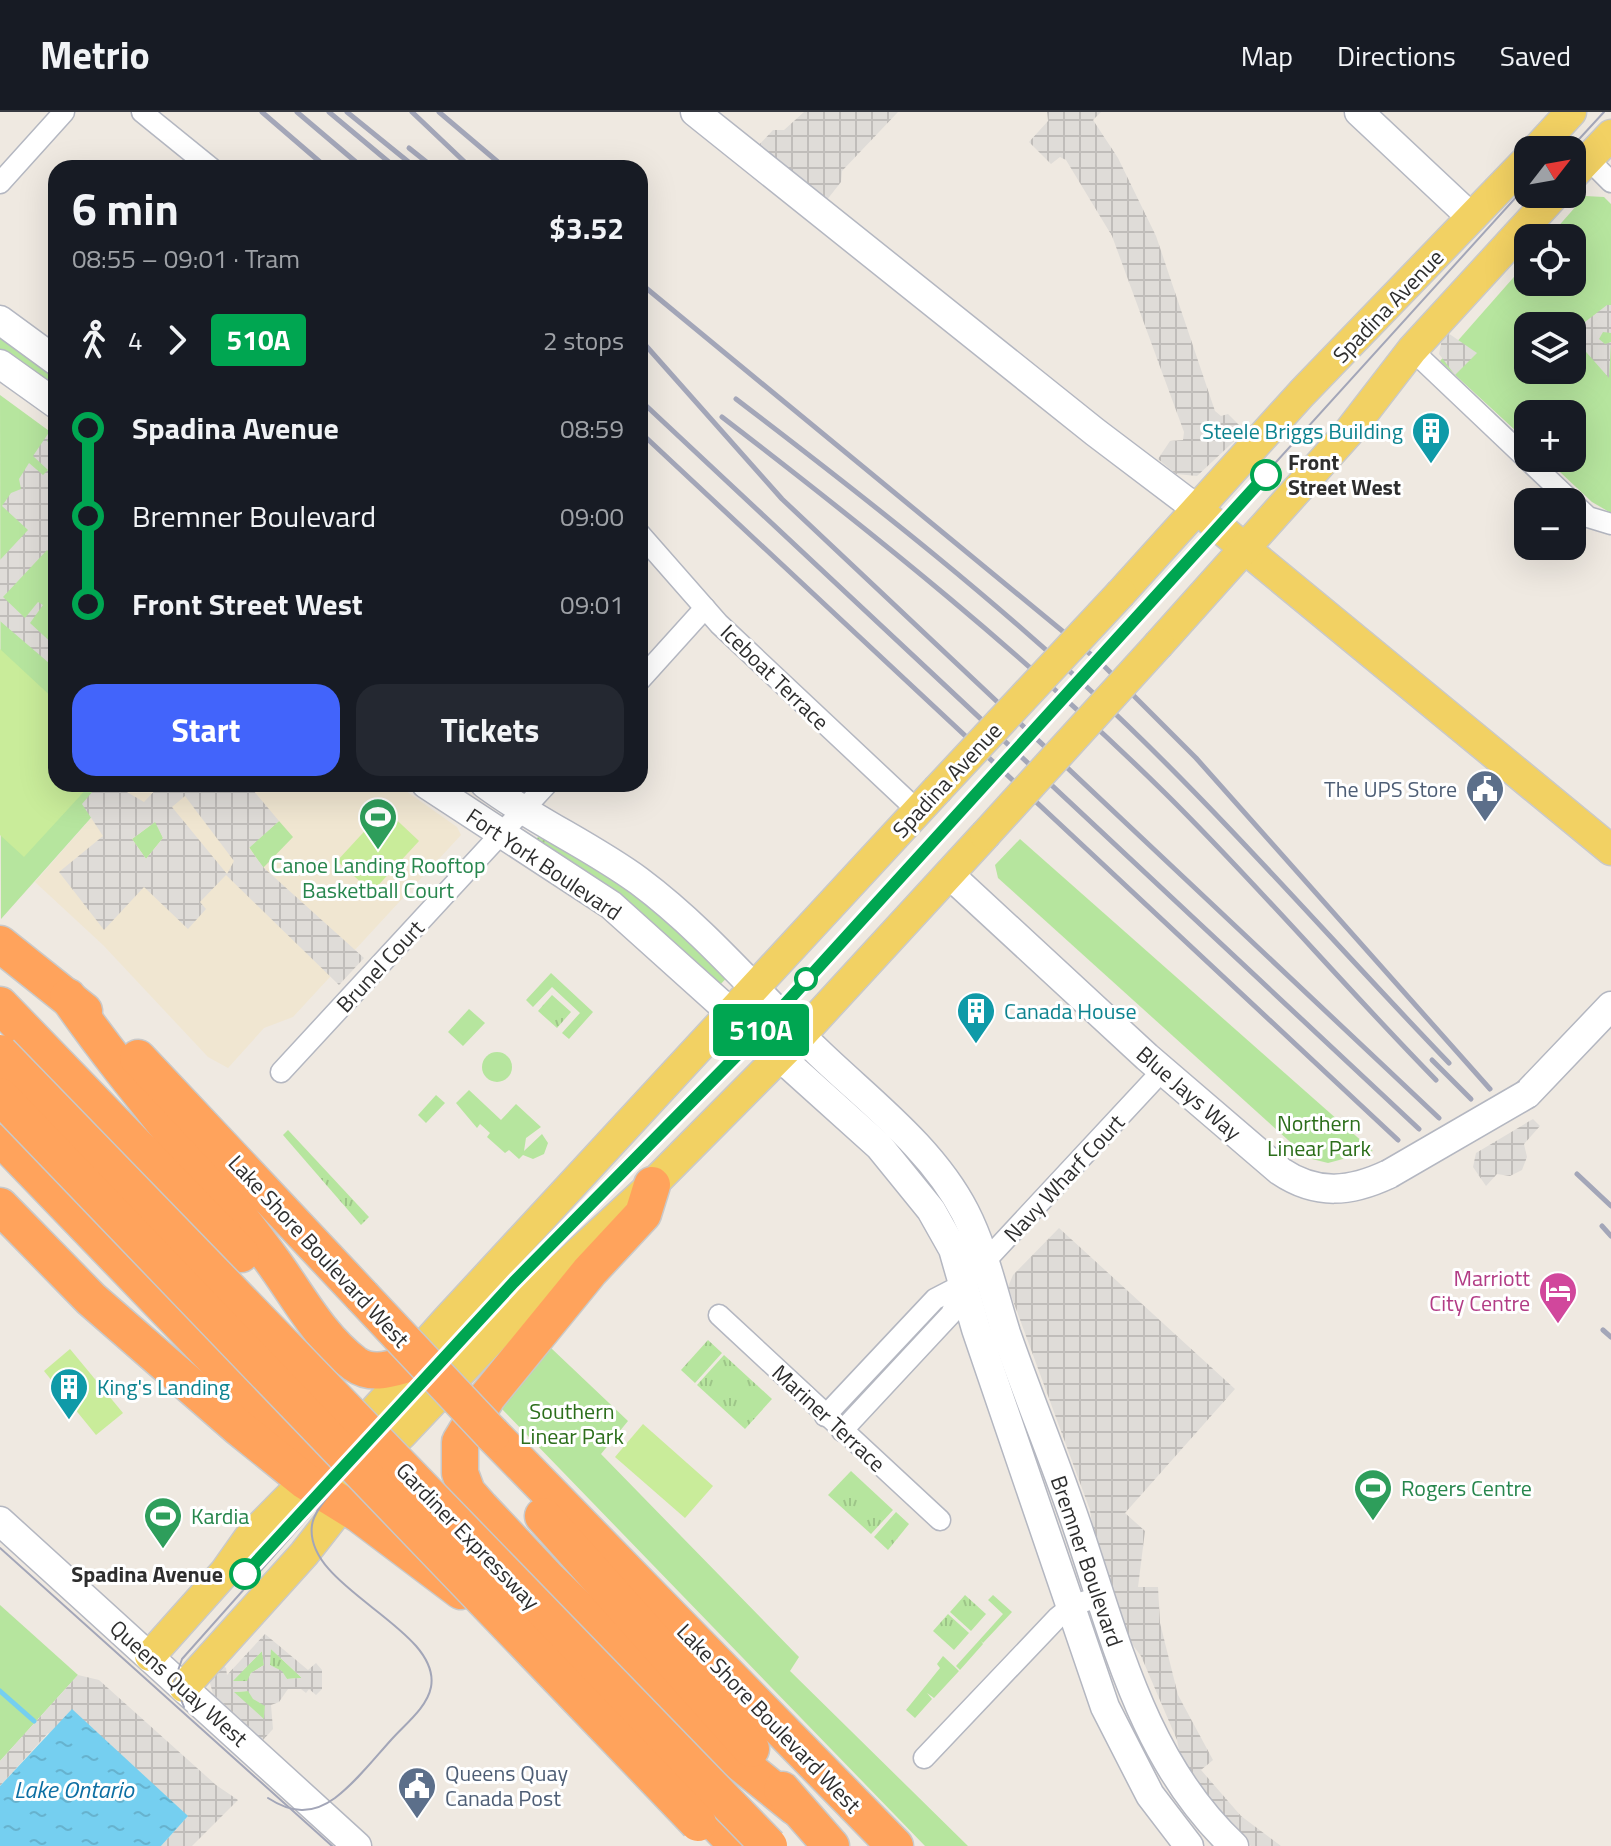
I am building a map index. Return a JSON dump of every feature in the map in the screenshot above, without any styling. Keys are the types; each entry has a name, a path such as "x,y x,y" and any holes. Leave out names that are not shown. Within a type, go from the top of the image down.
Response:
{"highway":[{"name":"Lake Shore Boulevard West","path":"0,944 136,1056 492,1434 895,1846"},
{"path":"68,997 111,1059 272,1259 303,1307"},
{"path":"0,1005 255,1269 303,1307 356,1365 381,1371 408,1364"},
{"name":"Gardiner Expressway","path":"0,1053 769,1846"},
{"name":"Gardiner Expressway","path":"0,1096 720,1846"},
{"path":"0,1137 252,1398 316,1470"},
{"path":"652,1185 643,1214 590,1271 488,1396 460,1442 458,1457 467,1492 481,1508 717,1744 795,1807"},
{"path":"0,1206 91,1299 316,1470 572,1674 738,1846"},
{"path":"492,1434 516,1481 563,1542 714,1705 795,1807 831,1846"}],"main road":[{"path":"1549,136 1571,112"},
{"path":"1586,161 1611,135"},
{"name":"Spadina Avenue","path":"376,1409 397,1386 408,1364 754,986 1198,510 1302,393 1514,174"},
{"name":"Spadina Avenue","path":"401,1435 538,1290 652,1185 801,1035 1159,644 1348,433 1412,350 1542,208"},
{"path":"1198,510 1611,850"},
{"path":"150,1656 225,1572 249,1538 316,1470"},
{"path":"184,1687 350,1497"}],"street":[{"path":"0,183 64,112"},
{"path":"142,112 201,160"},
{"path":"695,112 1095,432 1198,510"},
{"path":"1359,112 1472,218"},
{"path":"1586,170 1611,182"},
{"path":"0,320 48,355"},
{"path":"1412,350 1588,517 1611,524"},
{"path":"0,364 48,398"},
{"name":"Iceboat Terrace","path":"648,543 705,608 928,800"},
{"path":"648,671 705,608"},
{"name":"Fort York Boulevard","path":"443,792 512,824 608,859 641,883 754,986 801,1035"},
{"name":"Fort York Boulevard","path":"490,792 512,824 611,905 778,1056"},
{"name":"Brunel Court","path":"281,1072 540,792"},
{"name":"Blue Jays Way","path":"949,874 1162,1071 1280,1171 1300,1183 1350,1189 1389,1174 1527,1094 1611,1006"},
{"name":"Bremner Boulevard","path":"801,1035 928,1158 965,1211 985,1262 1036,1422 1078,1528 1086,1601 1105,1707 1150,1795 1189,1846"},
{"name":"Bremner Boulevard","path":"778,1056 879,1146 913,1186 953,1249 976,1329 1086,1601 1127,1677 1151,1732 1202,1812 1234,1846"},
{"name":"Navy Wharf Court","path":"825,1416 935,1299 964,1284 1162,1071"},
{"name":"Navy Wharf Court","path":"842,1431 951,1314 964,1284"},
{"name":"Mariner Terrace","path":"719,1315 940,1520"},
{"name":"Queens Quay West","path":"0,1521 357,1846"},
{"path":"924,1758 1058,1617 1086,1601"}],"shaded area":[{"path":"804,112 898,112 842,171 841,182 826,201 758,146 773,130 784,130"},
{"path":"1047,112 1101,112 1093,120 1118,158 1156,236 1215,411 1221,416 1228,414 1245,431 1197,476 1176,474 1158,459 1170,441 1183,440 1184,432 1112,236 1066,160 1060,157 1051,164 1029,142 1048,121"},
{"path":"1611,305 1611,333 1603,332 1599,339 1605,344 1611,342 1609,378 1586,352 1586,321"},
{"path":"1448,333 1477,353 1455,375 1439,354 1442,339"},
{"path":"48,434 48,470 33,456"},
{"path":"29,463 43,475 48,470 48,551 3,597 25,618 38,602 43,605 30,623 48,640 48,662 0,621 0,560 28,530 2,506 11,493 21,489 19,479"},
{"path":"92,792 127,792 144,802 153,792 255,792 279,821 249,848 264,868 364,958 339,985 226,875 200,902 206,909 188,929 144,887 104,930 59,872 103,836 82,804","holes":["185,796 234,861 227,874 172,807","155,822 163,838 146,859 132,839"]},
{"path":"114,792 407,792 457,827 461,835 293,1017 264,1028 228,1068 208,1057 103,945 35,882"},
{"path":"1533,1119 1540,1126 1524,1144 1527,1157 1522,1170 1510,1176 1497,1174 1486,1186 1473,1167 1476,1153"},
{"path":"1059,1228 1235,1389 1125,1513 1145,1531 1138,1587 1158,1587 1160,1623 1178,1695 1213,1760 1201,1770 1241,1816 1281,1846 1251,1846 1237,1834 1182,1764 1177,1740 1141,1656 1129,1640 1095,1544 1090,1510 1008,1287 1013,1275"},
{"path":"265,1634 308,1670 316,1663 322,1670 322,1689 316,1695 309,1689 306,1693 301,1689 288,1689 279,1702 271,1705 273,1729 263,1740 213,1694 210,1683 220,1662 226,1668 227,1675","holes":["271,1649 301,1677 301,1678 287,1679 282,1671 270,1665","262,1651 264,1665 251,1673 247,1681 233,1681","248,1691 253,1699 265,1706 264,1719 234,1692"]},
{"path":"78,1675 99,1680 216,1785 238,1800 192,1846 161,1846 188,1816 48,1733 0,1786 0,1761"}],"green space":[{"path":"1586,196 1604,197 1611,204 1611,513 1586,496 1586,488 1577,488 1560,472 1586,472 1586,400 1514,400 1514,429 1440,361 1514,277 1514,296 1586,296 1586,224 1560,224 1574,208 1586,208"},
{"path":"0,329 48,365 48,390 0,356"},
{"path":"0,395 48,430 48,792 114,792 1,919"},
{"path":"0,649 48,694 48,792 84,792 24,857 0,835"},
{"name":"Canoe Landing Rooftop Basketball Court","path":"385,809 419,841 372,892 337,861"},
{"path":"156,821 163,838 146,859 132,839"},
{"path":"279,821 293,837 263,868 249,847"},
{"path":"541,833 595,857 732,972 719,986 533,843"},
{"name":"Northern Linear Park","path":"1020,839 1373,1151 1328,1163 1308,1158 998,878 995,865"},
{"path":"551,973 593,1012 569,1039 562,1033 580,1013 552,987 533,1007 526,1000"},
{"path":"552,995 571,1012 557,1028 538,1011"},
{"path":"469,1009 485,1023 463,1046 448,1032"},
{"path":"497,1052 508,1056 512,1067 508,1078 497,1082 486,1078 482,1067 486,1056"},
{"path":"469,1090 501,1120 516,1104 541,1127 526,1138 524,1151 542,1134 548,1143 544,1154 533,1159 523,1155 519,1159 509,1150 505,1153 487,1137 490,1133 480,1124 477,1128 456,1103"},
{"path":"436,1095 445,1103 426,1123 418,1115"},
{"path":"288,1130 369,1217 361,1225 283,1135"},
{"path":"708,1340 722,1353 695,1383 681,1370"},
{"name":"Southern Linear Park","path":"551,1348 628,1421 601,1454 799,1657 790,1671 968,1846 925,1846 499,1406"},
{"path":"70,1349 123,1413 96,1435 44,1371"},
{"path":"724,1355 772,1399 745,1429 697,1385"},
{"path":"643,1424 713,1486 685,1518 615,1457"},
{"path":"851,1471 893,1510 871,1534 828,1495"},
{"path":"896,1512 909,1524 888,1550 874,1537"},
{"path":"965,1595 986,1614 971,1631 950,1612"},
{"path":"993,1595 1012,1612 983,1643 981,1641 983,1644 960,1670 956,1666 1003,1614 988,1600"},
{"path":"0,1605 78,1675 0,1761"},
{"path":"948,1614 969,1633 954,1650 933,1631"},
{"path":"270,1648 302,1678 287,1679 270,1665"},
{"path":"262,1651 264,1665 251,1673 248,1681 232,1681"},
{"path":"943,1656 959,1671 934,1698 927,1693 932,1699 915,1718 906,1710 940,1668 937,1664"},
{"path":"248,1691 265,1705 264,1720 233,1692"}],"water":[{"name":"Lake Ontario","path":"72,1709 188,1816 161,1846 0,1846 0,1786"}],"waterway":[{"path":"0,1691 34,1721"}],"tram line":[{"path":"1582,136 1604,112"},
{"path":"386,1419 514,1282 756,1036 1514,199"},
{"name":"510A","path":"245,1574 514,1282 756,1036 1266,475"},
{"path":"184,1707 174,1682 182,1659 344,1477"},
{"path":"268,1798 285,1807 302,1810 318,1807 335,1798 414,1716 425,1702 431,1687 429,1666 416,1646 328,1569 315,1548 313,1520 334,1489"},
{"path":"0,1548 332,1846"}],"railway":[{"path":"262,112 318,160"},
{"path":"297,112 354,160"},
{"path":"329,112 386,160"},
{"path":"347,112 406,160"},
{"path":"412,112 463,160"},
{"path":"439,112 496,160"},
{"path":"409,148 424,160"},
{"path":"648,290 1100,662 1196,758 1490,1089"},
{"path":"648,348 782,499 1439,1118"},
{"path":"736,399 936,556 1081,681 1209,808 1449,1063"},
{"path":"648,407 1419,1129"},
{"path":"722,417 950,599 1113,743 1201,829 1436,1080"},
{"path":"648,439 1398,1140"},
{"path":"1432,1060 1471,1099"},
{"path":"1577,1174 1611,1206"},
{"path":"1602,1226 1611,1236"},
{"path":"1603,1330 1611,1337"}],"place":[{"name":"Steele Briggs Building","path":"1431,465"},
{"name":"Front Street West","path":"1266,475"},
{"name":"The UPS Store","path":"1485,823"},
{"name":"Canoe Landing Rooftop Basketball Court","path":"378,851"},
{"name":"Canada House","path":"976,1045"},
{"name":"Marriott City Centre","path":"1558,1325"},
{"name":"King's Landing","path":"69,1421"},
{"name":"Rogers Centre","path":"1373,1522"},
{"name":"Kardia","path":"163,1550"},
{"name":"Spadina Avenue","path":"245,1574"},
{"name":"Queens Quay Canada Post","path":"417,1820"}]}
